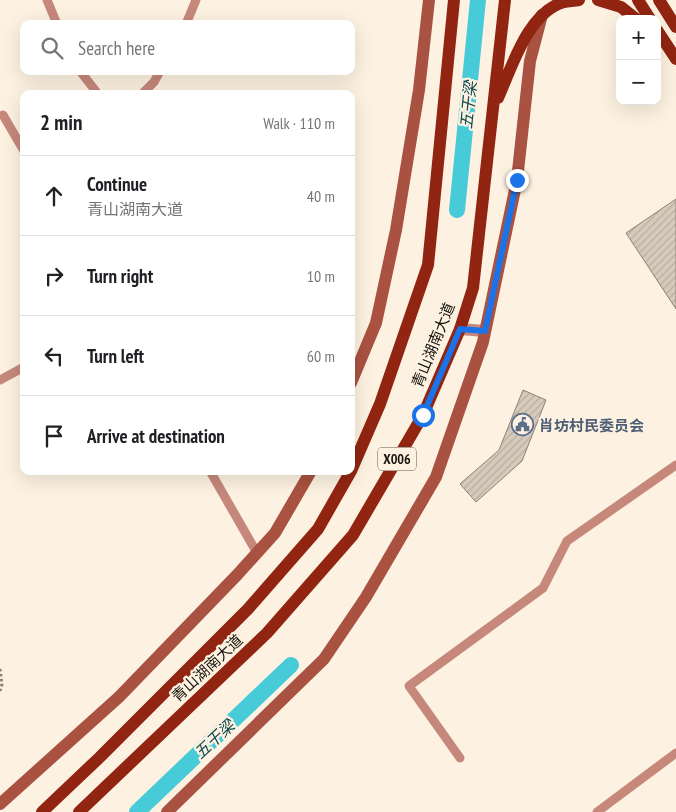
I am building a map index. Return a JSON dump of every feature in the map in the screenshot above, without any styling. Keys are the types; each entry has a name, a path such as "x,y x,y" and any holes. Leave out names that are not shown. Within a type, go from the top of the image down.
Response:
{"main road":[{"path":"355,373 376,323 396,230 418,90 429,0"},
{"name":"青山湖南大道","path":"355,462 380,404 428,264 454,0"},
{"name":"青山湖南大道","path":"79,812 267,633 353,535 423,415 460,329 472,288 505,0"},
{"path":"494,107 529,31 542,15 563,2 573,0"},
{"path":"598,0 621,7 631,15"},
{"path":"638,0 647,15"},
{"path":"659,0 676,27"},
{"path":"167,812 324,659 366,597 436,477 483,342 517,180 530,61 542,15"},
{"path":"661,37 676,60"},
{"path":"0,804 119,696 257,553 275,533 309,475"},
{"name":"青山湖南大道","path":"42,812 248,609 318,530 349,475"}],"street":[{"path":"460,329 485,331"}],"lane":[{"path":"47,0 55,20"},
{"path":"188,20 196,0"},
{"path":"83,75 95,90"},
{"path":"146,90 158,75"},
{"path":"3,115 20,144"},
{"path":"0,380 20,369"},
{"path":"460,758 409,686 543,588 567,541 676,466"},
{"path":"212,475 257,553"},
{"path":"596,812 676,753"}],"path":[{"path":"0,669 2,684 0,691"}],"building":[{"path":"676,199 676,309 626,233"},
{"name":"肖坊村民委员会","path":"523,390 546,400 522,461 476,502 460,484 499,450"}],"waterway":[{"name":"五干梁","path":"457,210 478,0"},
{"name":"五干梁","path":"137,812 291,665"}],"place":[{"name":"肖坊村民委员会","path":"523,425"}],"route":[{"path":"423,415 460,329 485,331 517,180"}]}
